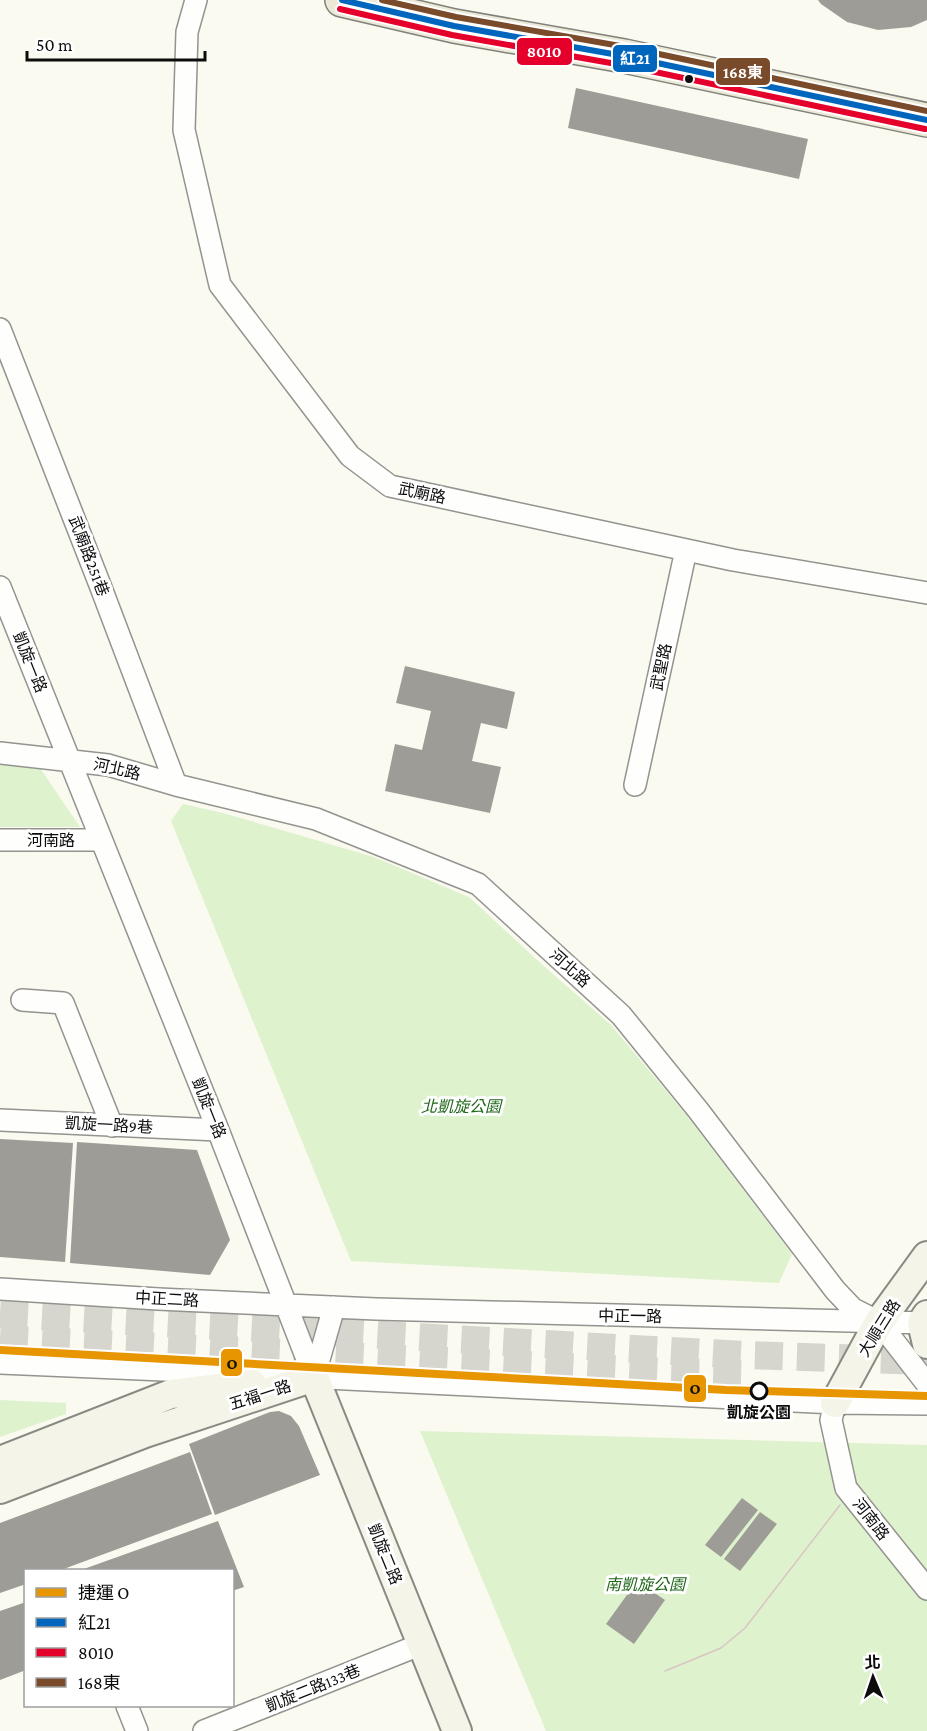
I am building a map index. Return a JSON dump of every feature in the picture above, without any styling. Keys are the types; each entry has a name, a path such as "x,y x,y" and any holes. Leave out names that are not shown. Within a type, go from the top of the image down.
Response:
{"main road":[{"path":"342,0 454,26 624,56 927,120"}],"street":[{"name":"武廟路","path":"196,0 187,32 184,130 220,285 350,456 390,486 733,560 927,593"},
{"name":"武廟路251巷","path":"0,329 176,785"},
{"name":"武聖路","path":"635,785 686,550"},
{"name":"凱旋一路","path":"0,587 218,1130 314,1377"},
{"name":"河北路","path":"0,753 71,765 108,765 176,785 316,819 478,884 621,1015 698,1110 835,1290 852,1309 879,1322 927,1384"},
{"name":"河南路","path":"0,840 101,840"},
{"path":"22,1000 63,1003 112,1126"},
{"name":"凱旋一路9巷","path":"0,1120 218,1130"},
{"name":"大順三路","path":"835,1403 879,1322 927,1256"},
{"name":"中正二路","path":"0,1289 334,1307"},
{"name":"中正一路","path":"334,1307 879,1322 926,1326"},
{"path":"314,1377 334,1307"},
{"path":"0,1364 835,1403 927,1404"},
{"name":"五福一路","path":"0,1461 171,1394 314,1377"},
{"name":"五福一路","path":"0,1490 145,1433 314,1377"},
{"name":"凱旋二路","path":"314,1377 457,1731"},
{"name":"河南路","path":"835,1403 831,1420 846,1488 927,1589"},
{"name":"凱旋二路133巷","path":"204,1731 422,1644"},
{"path":"127,1707 137,1731"}],"green space":[{"path":"0,762 40,768 80,827 0,827"},
{"name":"北凱旋公園","path":"183,804 223,813 374,857 469,897 611,1025 687,1116 792,1254 779,1283 351,1261 171,821"},
{"path":"0,1400 66,1403 66,1414 0,1437"},
{"name":"南凱旋公園","path":"420,1431 927,1445 927,1731 546,1731"}],"building":[{"path":"818,0 927,0 927,20 911,27 878,30 847,22"},
{"path":"576,88 808,139 799,179 568,128"},
{"path":"405,666 515,692 507,729 481,723 472,761 501,767 490,813 385,791 395,744 422,750 431,711 396,703"},
{"path":"0,1139 73,1143 65,1262 0,1257"},
{"path":"77,1142 197,1150 230,1240 210,1275 70,1263"},
{"path":"279,1411 291,1416 299,1426 320,1475 215,1515 189,1444 270,1412"},
{"path":"190,1452 212,1514 64,1569 24,1569 24,1585 0,1593 0,1523"},
{"path":"742,1498 758,1510 721,1557 705,1545"},
{"path":"760,1512 777,1524 740,1571 724,1559"},
{"path":"218,1521 244,1587 234,1590 234,1569 84,1569"},
{"path":"637,1581 665,1600 634,1644 606,1624"},
{"path":"24,1603 24,1671 0,1680 0,1611"}],"tunnel":[{"path":"0,1314 744,1355 927,1361"},
{"path":"0,1339 747,1374"}],"tram line":[{"path":"665,1671 721,1648 745,1628 840,1505"}],"metro line":[{"name":"O","path":"0,1350 726,1390 927,1396"}],"transit line":[{"name":"紅21","path":"342,0 454,26 624,56 927,120"},
{"name":"168東","path":"382,0 456,17 626,47 927,111"},
{"name":"8010","path":"340,9 452,35 622,65 925,129"}],"place":[{"name":"凱旋公園","path":"759,1391"}]}
